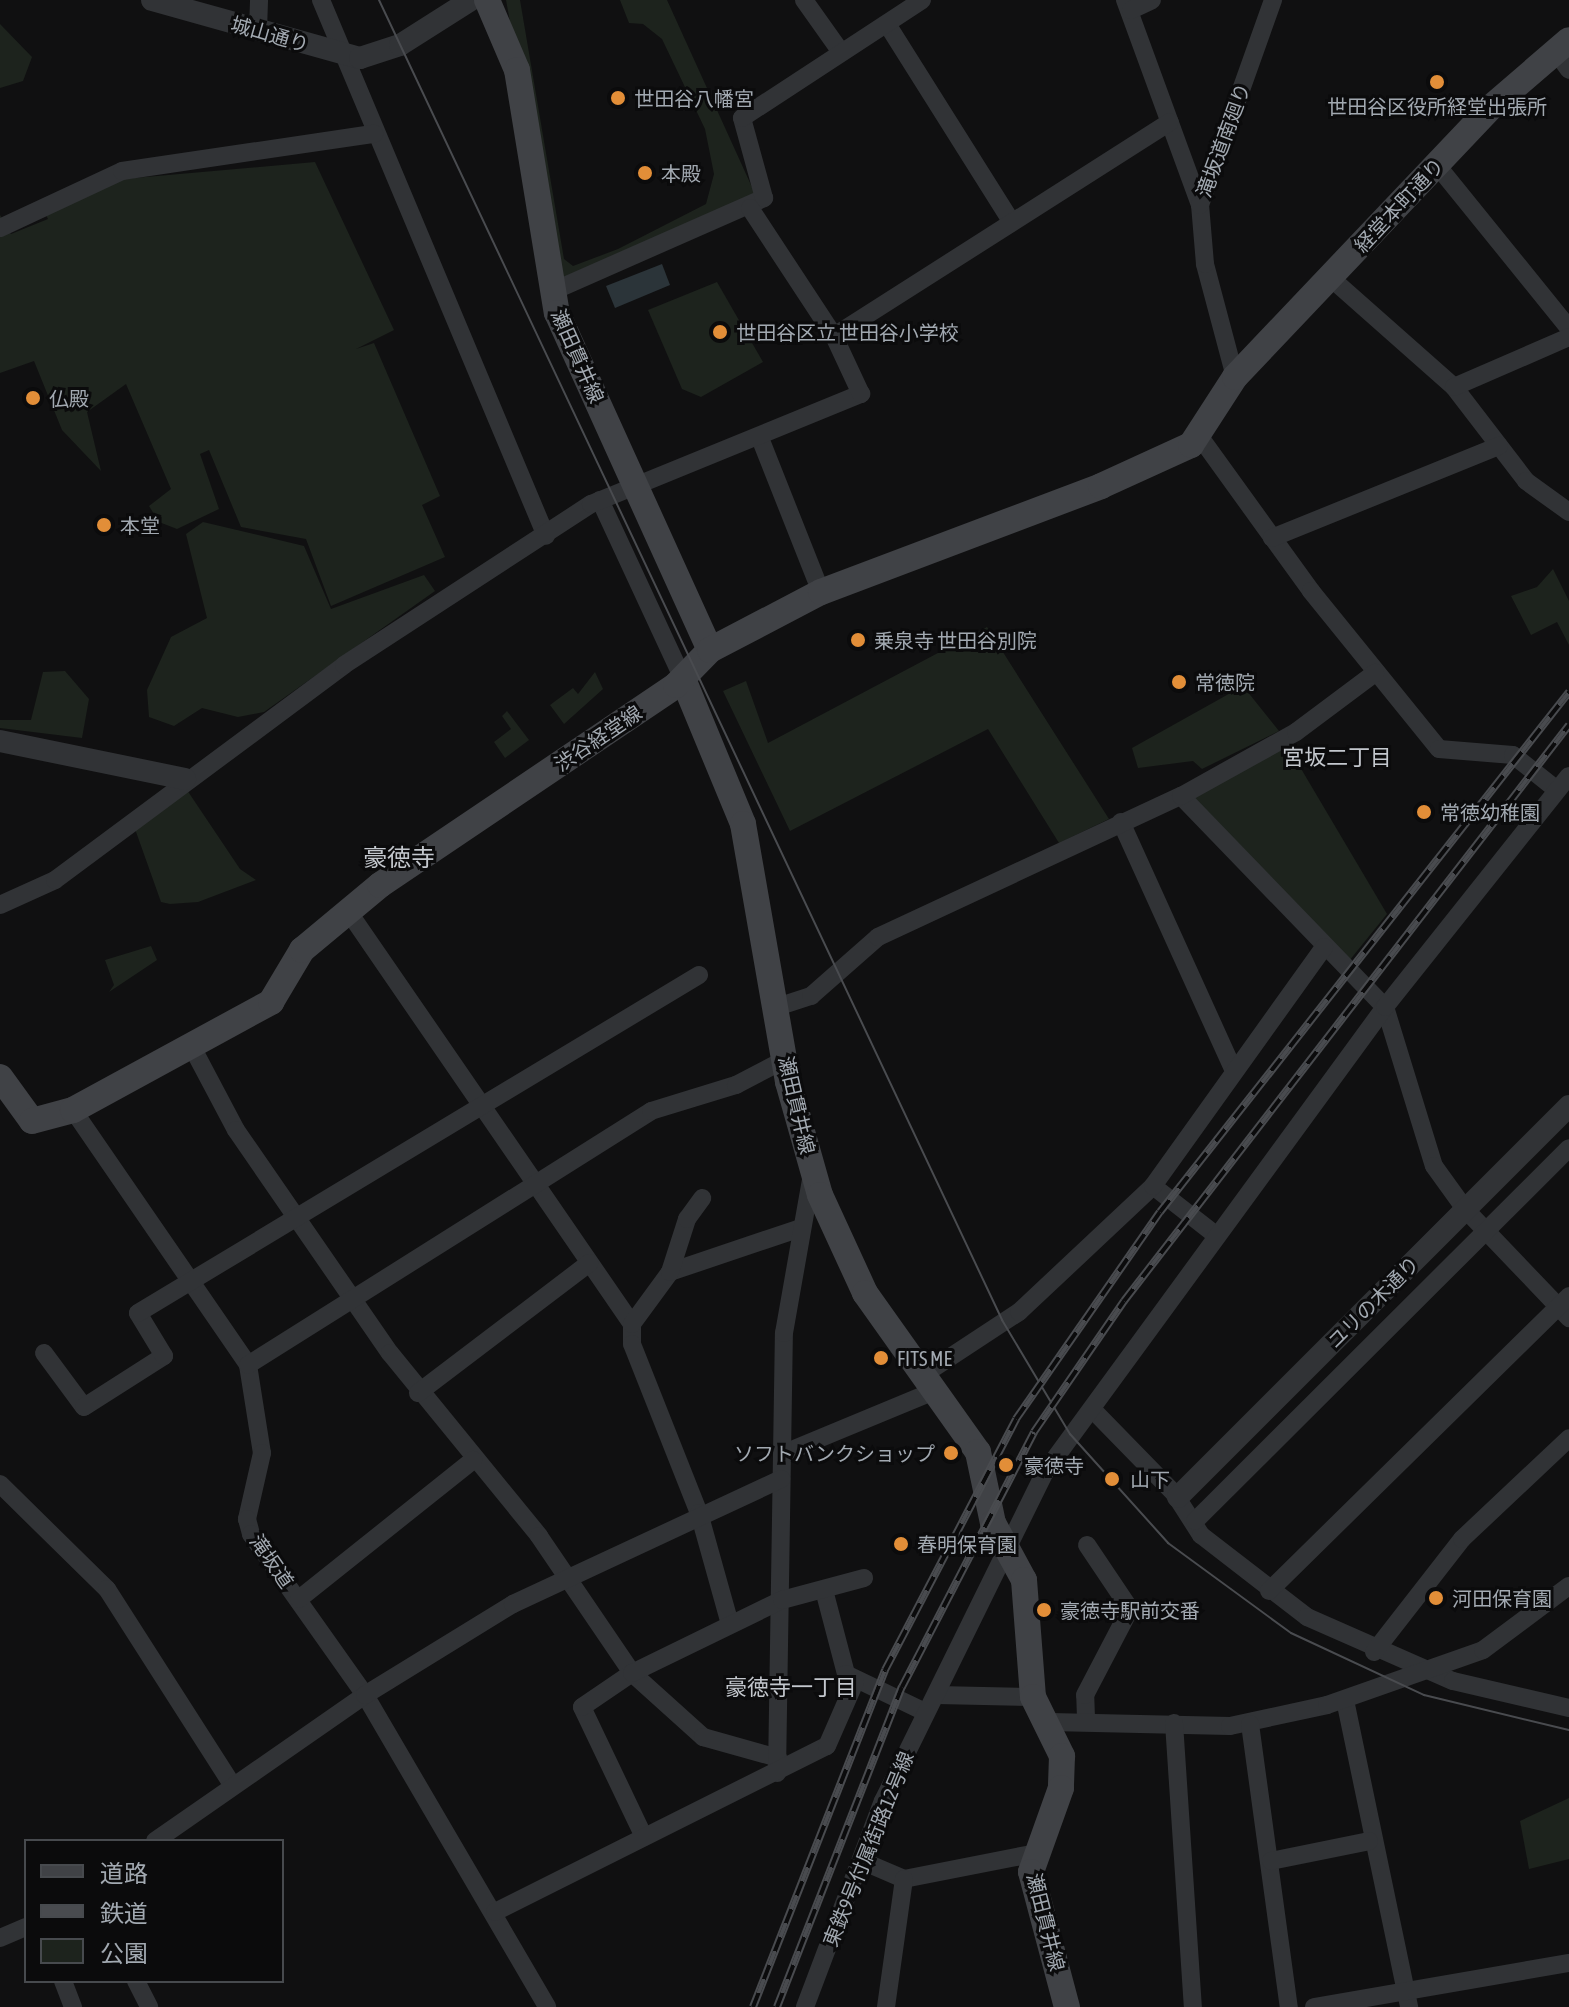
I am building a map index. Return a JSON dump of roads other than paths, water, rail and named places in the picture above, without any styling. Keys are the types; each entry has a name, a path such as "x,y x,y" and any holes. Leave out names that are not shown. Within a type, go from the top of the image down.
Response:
{"main road":[{"name":"瀬田貫井線","path":"487,0 517,70 551,292 710,650"},
{"name":"経堂本町通り","path":"1235,377 1332,279 1436,164 1565,54"},
{"path":"1200,437 1235,377"},
{"name":"渋谷経堂線","path":"0,1077 8,1106 32,1121 73,1110 271,1002 302,950 348,911 683,679 710,650 821,592 1101,486 1200,437"},
{"name":"瀬田貫井線","path":"683,679 739,809 780,1006 784,1060 812,1172 857,1279 978,1452 993,1523 1011,1546 1024,1580 1033,1697 1050,1722 1062,1756 1061,1788 1032,1854 1067,2007"}],"street":[{"name":"城山通り","path":"152,0 345,55 388,51 471,0"},
{"path":"258,30 259,0"},
{"path":"321,0 374,134 546,536"},
{"path":"804,0 841,52"},
{"path":"551,292 750,208 764,198 742,118 922,0"},
{"path":"1152,0 1128,5 1200,205"},
{"name":"滝坂道南廻り","path":"1235,377 1205,264 1200,205 1273,0"},
{"path":"887,24 1011,221"},
{"path":"834,336 1170,122"},
{"path":"0,228 122,171 374,134"},
{"path":"1436,164 1569,328"},
{"path":"0,905 46,886 111,839 185,779 344,665 600,500 861,394 834,336 750,208"},
{"path":"1332,279 1454,387 1526,481 1569,512"},
{"path":"1454,387 1569,337"},
{"path":"763,436 821,592"},
{"path":"1200,437 1375,673 1439,749 1513,755 1563,783"},
{"path":"1272,538 1499,446"},
{"path":"600,500 683,679"},
{"path":"780,1006 811,996 878,937 1181,796 1296,732 1375,673"},
{"path":"0,741 185,779"},
{"name":"東鉄9号付属街路12号線","path":"805,2007 925,1712 937,1695 1045,1472 1385,1007 1563,783"},
{"path":"1181,796 1385,1007 1422,1141 1465,1209 1485,1232 1566,1307 1269,1591"},
{"path":"1121,822 1234,1071"},
{"path":"348,911 632,1324 632,1344 699,1513 730,1624"},
{"path":"782,1454 929,1383 1019,1312 1153,1186 1324,947"},
{"path":"44,1353 84,1407 164,1356 138,1313 193,1277 303,1218 699,975"},
{"path":"191,1045 236,1130 303,1218 418,1393 564,1577 632,1673 703,1737 778,1765"},
{"path":"248,1365 356,1303 539,1187 651,1111 736,1085 784,1060"},
{"name":"ユリの木通り","path":"1178,1497 1569,1106"},
{"name":"滝坂道","path":"73,1110 193,1277 248,1365 262,1453 247,1519 365,1695 495,1912 547,2007"},
{"path":"1195,1521 1569,1148"},
{"path":"778,1765 784,1333 812,1172"},
{"path":"1153,1186 1217,1236"},
{"path":"632,1324 670,1272 687,1219 702,1198"},
{"path":"670,1272 801,1228"},
{"path":"418,1393 589,1263"},
{"path":"1092,1409 1178,1497 1195,1521 1269,1591 1374,1652 1424,1671 1569,1708"},
{"path":"1374,1652 1462,1539 1569,1438"},
{"path":"299,1599 473,1460"},
{"path":"158,1839 365,1695 564,1577 699,1513 781,1479"},
{"path":"0,1484 107,1589 233,1786"},
{"path":"1086,1718 1085,1695 1130,1609 1087,1545"},
{"path":"644,1837 582,1707 632,1673 782,1600 864,1578"},
{"path":"1050,1722 1086,1718 1250,1724 1345,1700 1483,1650 1569,1586"},
{"path":"824,1590 838,1655 855,1682 925,1712"},
{"path":"495,1912 778,1765 827,1746 855,1682"},
{"path":"937,1695 1033,1697"},
{"path":"1345,1700 1369,1841 1409,2007"},
{"path":"1174,1723 1193,2007"},
{"path":"1250,1724 1289,2007"},
{"path":"1271,1861 1369,1841"},
{"path":"862,1861 904,1879 1032,1854"},
{"path":"886,2007 904,1879"},
{"path":"0,1938 24,1928"},
{"path":"1314,2007 1404,1988 1569,1963"},
{"path":"64,1983 73,2007"},
{"path":"137,1983 149,2007"}],"tram line":[{"path":"379,0 1002,1320 1070,1434 1168,1543 1291,1633 1424,1695 1569,1730"}],"railway":[{"path":"753,2007 885,1670 1016,1419 1160,1212 1569,692"},
{"path":"777,2007 902,1687 1034,1432 1124,1301 1569,725"}],"place":[{"name":"世田谷区役所経堂出張所","path":"1437,82"},
{"name":"世田谷八幡宮","path":"618,98"},
{"name":"本殿","path":"645,173"},
{"name":"世田谷区立 世田谷小学校","path":"720,332"},
{"name":"仏殿","path":"33,398"},
{"name":"本堂","path":"104,525"},
{"name":"乗泉寺 世田谷別院","path":"858,640"},
{"name":"常徳院","path":"1179,682"},
{"name":"常徳幼稚園","path":"1424,812"},
{"name":"FITS ME","path":"881,1358"},
{"name":"ソフトバンクショップ","path":"951,1453"},
{"name":"豪徳寺","path":"1006,1465"},
{"name":"山下","path":"1112,1479"},
{"name":"春明保育園","path":"901,1544"},
{"name":"河田保育園","path":"1436,1598"},
{"name":"豪徳寺駅前交番","path":"1044,1610"}],"district":[{"name":"宮坂二丁目","path":"1337,758"},
{"name":"豪徳寺","path":"399,858"},
{"name":"豪徳寺一丁目","path":"791,1688"}]}
